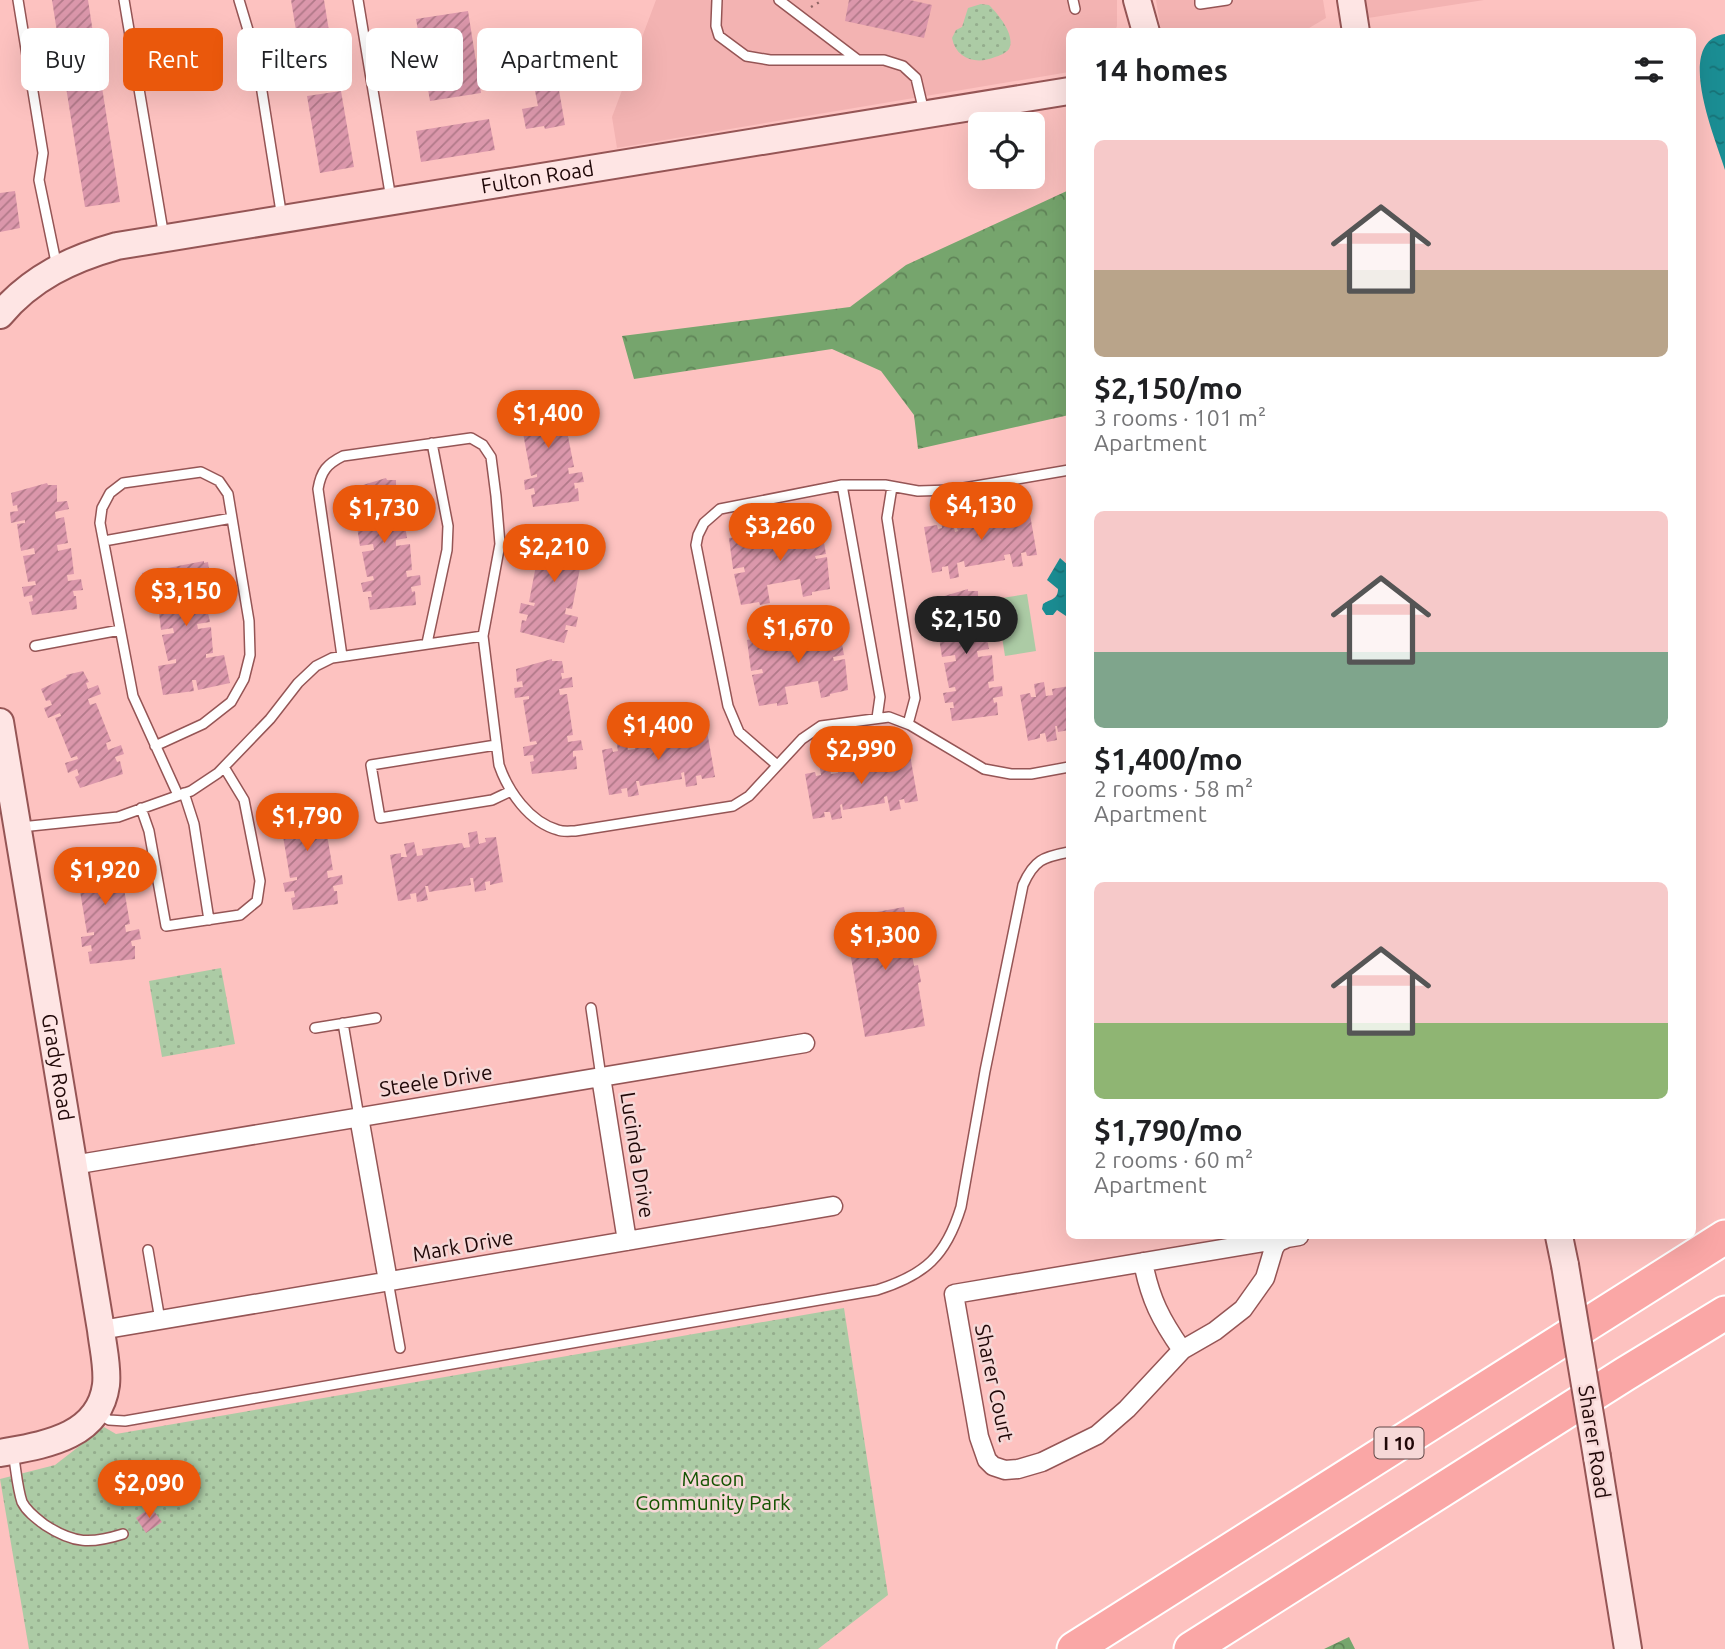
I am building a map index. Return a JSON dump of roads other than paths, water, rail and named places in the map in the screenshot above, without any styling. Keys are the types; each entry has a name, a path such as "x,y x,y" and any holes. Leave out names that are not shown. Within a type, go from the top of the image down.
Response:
{"highway":[{"name":"I 10","path":"1074,1649 1725,1237"},
{"path":"1191,1649 1725,1313"}],"street":[{"path":"1351,0 1355,28"},
{"name":"Fulton Road","path":"7,306 57,269 91,254 164,238 1066,91"},
{"name":"Grady Road","path":"0,722 4,768 17,827 101,1330 106,1384 97,1412"},
{"name":"Steele Drive","path":"74,1165 805,1043"},
{"name":"Lucinda Drive","path":"601,1077 627,1241"},
{"path":"359,1117 388,1281"},
{"name":"Mark Drive","path":"101,1330 833,1206"},
{"name":"Sharer Court","path":"1280,1239 954,1294 979,1437 987,1460 1005,1470 1018,1469 1042,1462 1097,1434 1127,1409 1182,1350 1215,1331 1243,1309 1265,1278 1274,1248 1278,1242 1286,1239"},
{"name":"Sharer Road","path":"1560,1239 1628,1649"},
{"path":"1143,1262 1156,1311 1182,1350"},
{"path":"6,1452 58,1441 72,1434 97,1412"}],"lane":[{"path":"18,0 43,153 39,180 57,269"},
{"path":"124,0 164,238"},
{"path":"239,0 257,60 282,220"},
{"path":"358,0 391,202"},
{"path":"717,0 716,26 719,36 746,56 770,60 884,60 903,66 916,78 925,114"},
{"path":"779,0 858,60"},
{"path":"1200,0 1200,4 1227,0"},
{"path":"342,656 317,489 320,476 328,464 344,456 471,438 484,445 491,457 500,544 483,636 499,765 505,784 541,822 558,830 575,831 733,806 749,796 802,739 821,726 877,718 889,717 908,724 985,769 1011,774 1031,774 1066,768"},
{"path":"427,643 447,550 448,526 432,443"},
{"path":"777,765 740,732 728,706 696,545 704,523 720,509 842,485 918,491 952,490 1066,471"},
{"path":"155,746 203,724 231,702 244,679 250,655 249,621 228,494 219,481 201,472 123,483 110,493 102,508 100,523 133,696 155,746 194,824 209,920"},
{"path":"842,485 880,697 877,718"},
{"path":"892,487 887,518 915,698 908,724"},
{"path":"103,541 232,518"},
{"path":"36,646 120,630"},
{"path":"17,827 118,817 181,794 224,767 298,683 316,667 332,658 483,636"},
{"path":"496,745 370,765 380,818 492,800 511,792"},
{"path":"141,808 149,831 166,926 240,915 257,901 260,881 244,800 224,767"},
{"path":"97,1412 109,1420 125,1421 877,1290 916,1274 933,1262 943,1250 961,1208 985,1070 1023,885 1029,872 1042,858 1066,853"},
{"path":"591,1008 601,1077"},
{"path":"315,1028 376,1018"},
{"path":"343,1023 359,1117"},
{"path":"148,1250 160,1320"},
{"path":"388,1281 400,1348"},
{"path":"6,1452 23,1502 33,1516 66,1537 81,1542 100,1541 123,1534"}],"water":[{"path":"1725,34 1725,170 1707,116 1700,72 1702,54 1710,41"},
{"path":"1060,558 1066,563 1066,616 1057,610 1053,615 1046,615 1042,609 1043,604 1058,593 1058,589 1047,580"}],"park label":[{"name":"Macon Community Park","path":"713,1491"}]}
